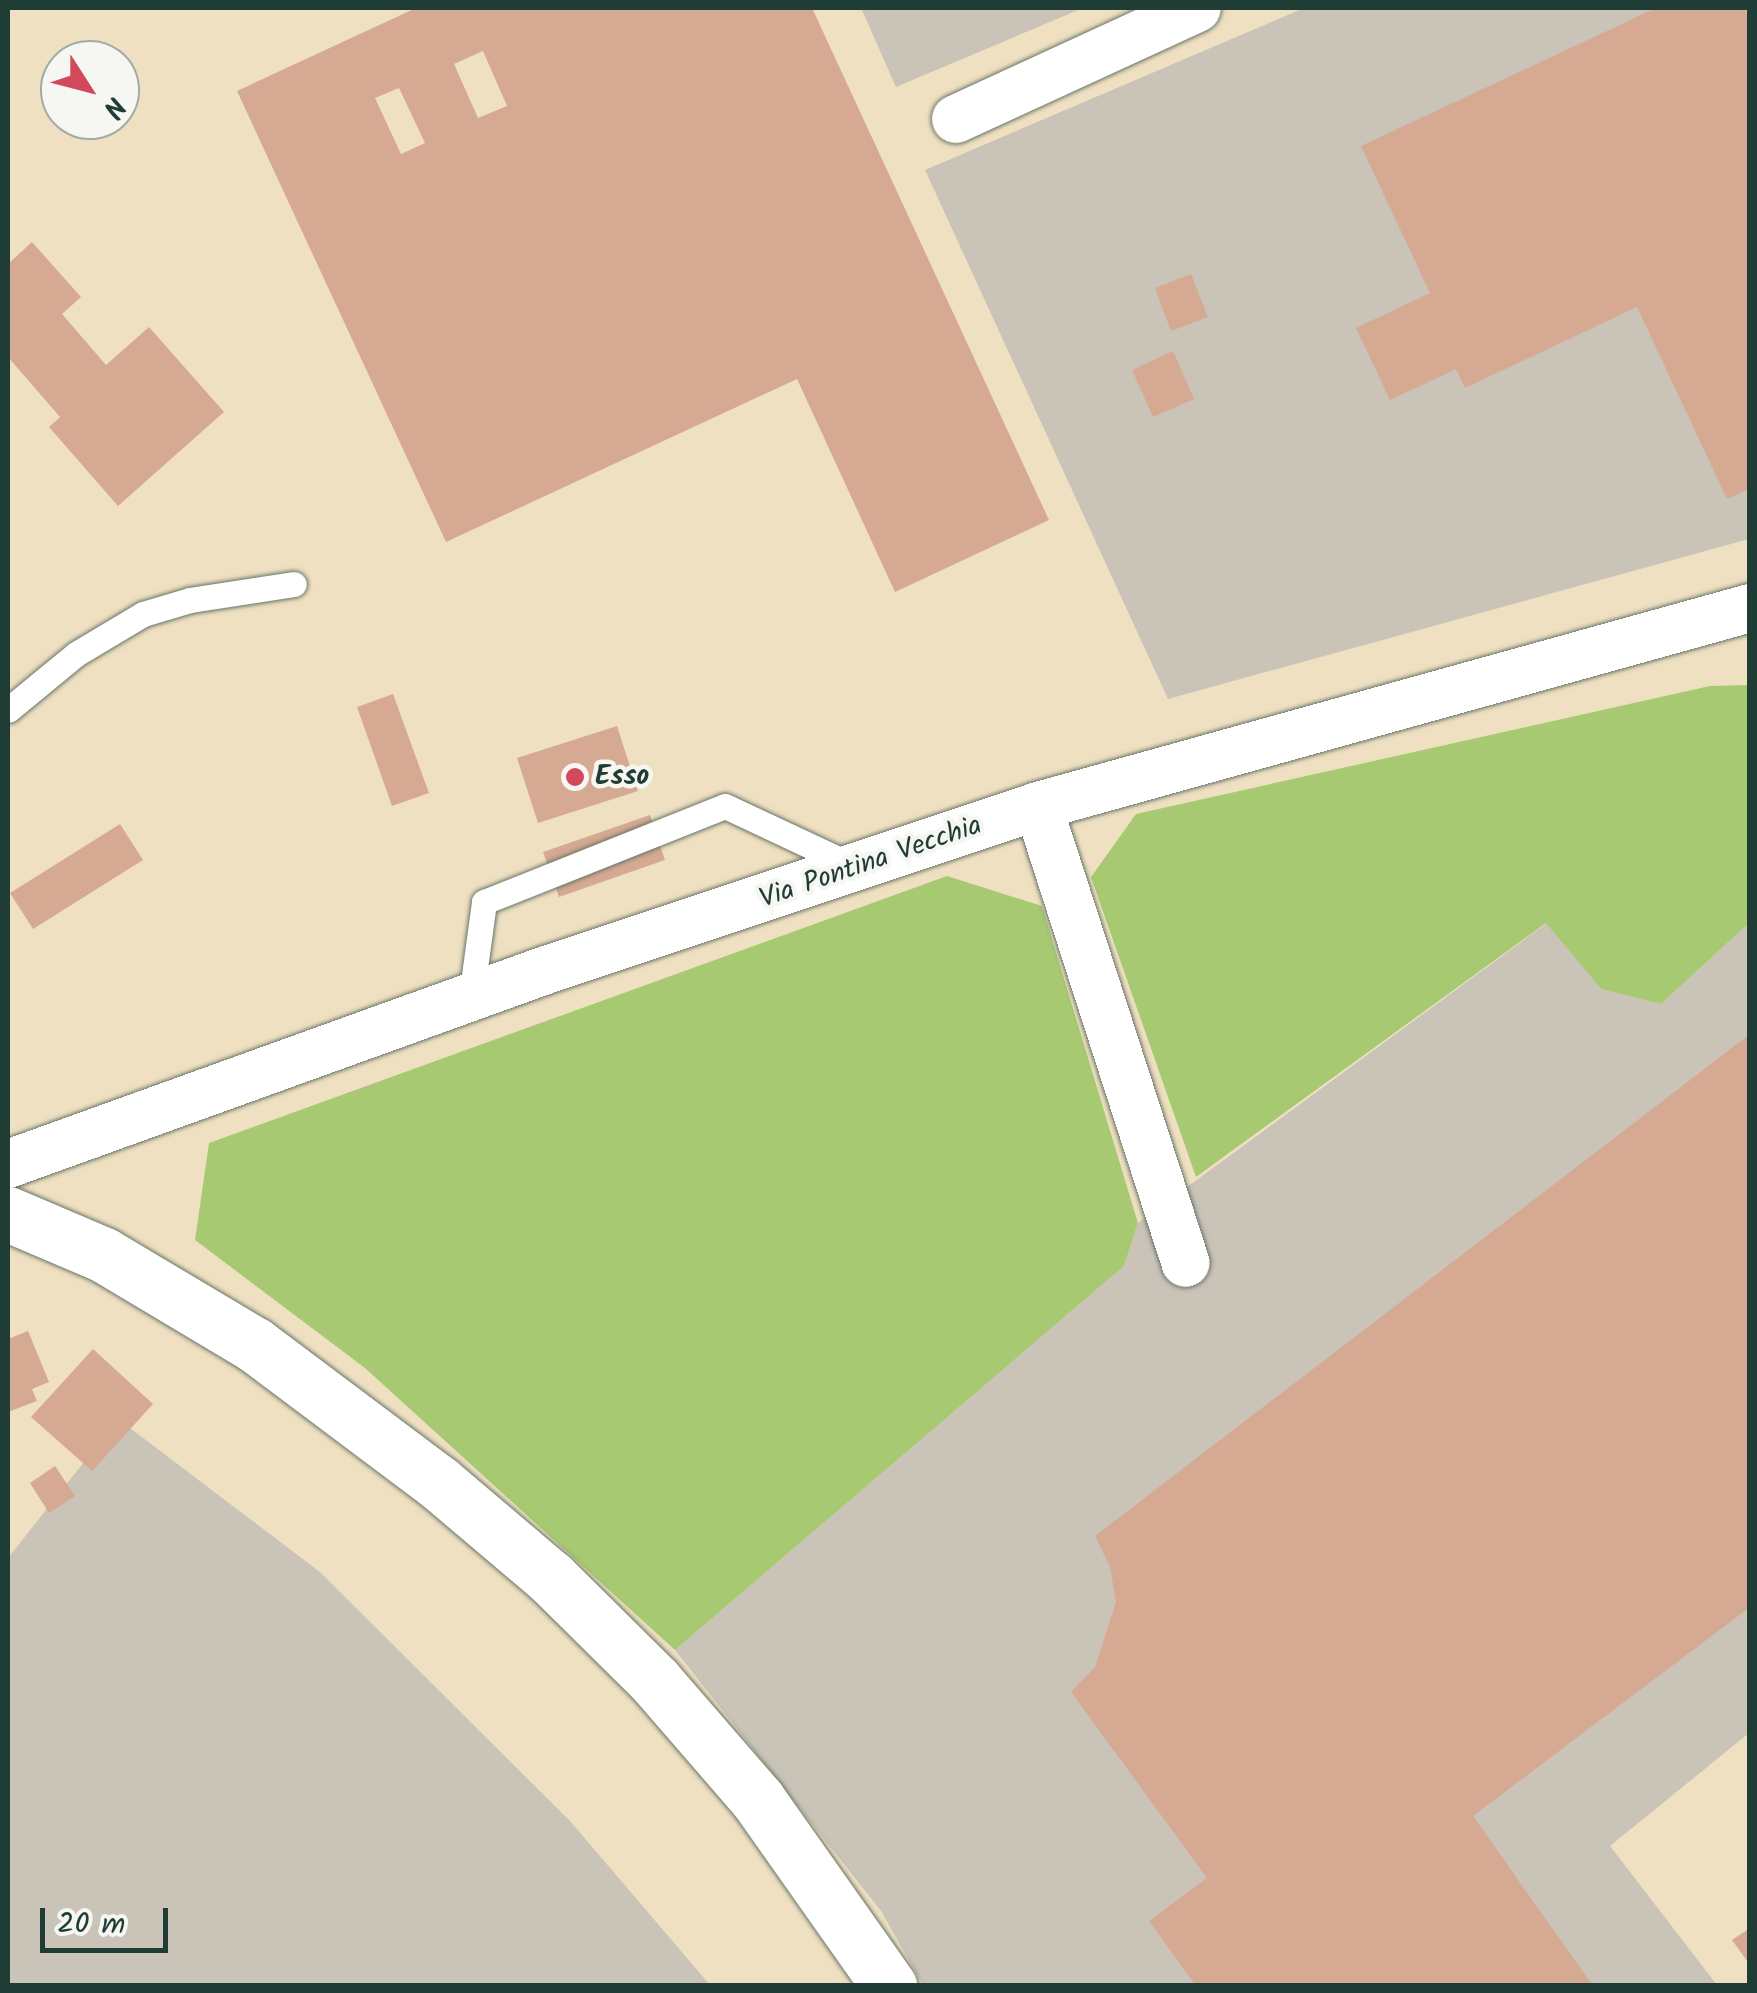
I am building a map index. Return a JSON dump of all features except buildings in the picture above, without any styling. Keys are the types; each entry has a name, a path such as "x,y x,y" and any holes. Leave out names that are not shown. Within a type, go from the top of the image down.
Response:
{"main road":[{"path":"8,1214 104,1255 222,1323 382,1438 525,1555 706,1738 808,1866 889,1986"}],"street":[{"path":"956,119 1197,8"},
{"name":"Via Pontina Vecchia","path":"8,1164 471,997 1038,806 1750,608"},
{"path":"1038,806 1186,1263"}],"lane":[{"path":"8,710 76,654 143,614 190,600 294,584"},
{"path":"471,997 484,902 725,806 858,868"}],"shaded area":[{"path":"861,8 1083,8 896,87"},
{"path":"1304,8 1749,8 1749,539 1168,699 925,170"},
{"path":"1547,923 1601,989 1661,1004 1749,923 1749,1733 1610,1846 1717,1985 923,1985 881,1911 675,1650 1124,1266 1138,1223"},
{"path":"118,1419 320,1572 570,1821 710,1985 8,1985 8,1558"}],"green space":[{"path":"1749,685 1749,923 1661,1004 1601,989 1546,923 1196,1177 1091,877 1136,814 1710,686"},
{"path":"947,876 1042,906 1138,1223 1124,1266 675,1650 365,1368 195,1240 209,1143"}],"place":[{"name":"Esso","path":"575,777"}]}
